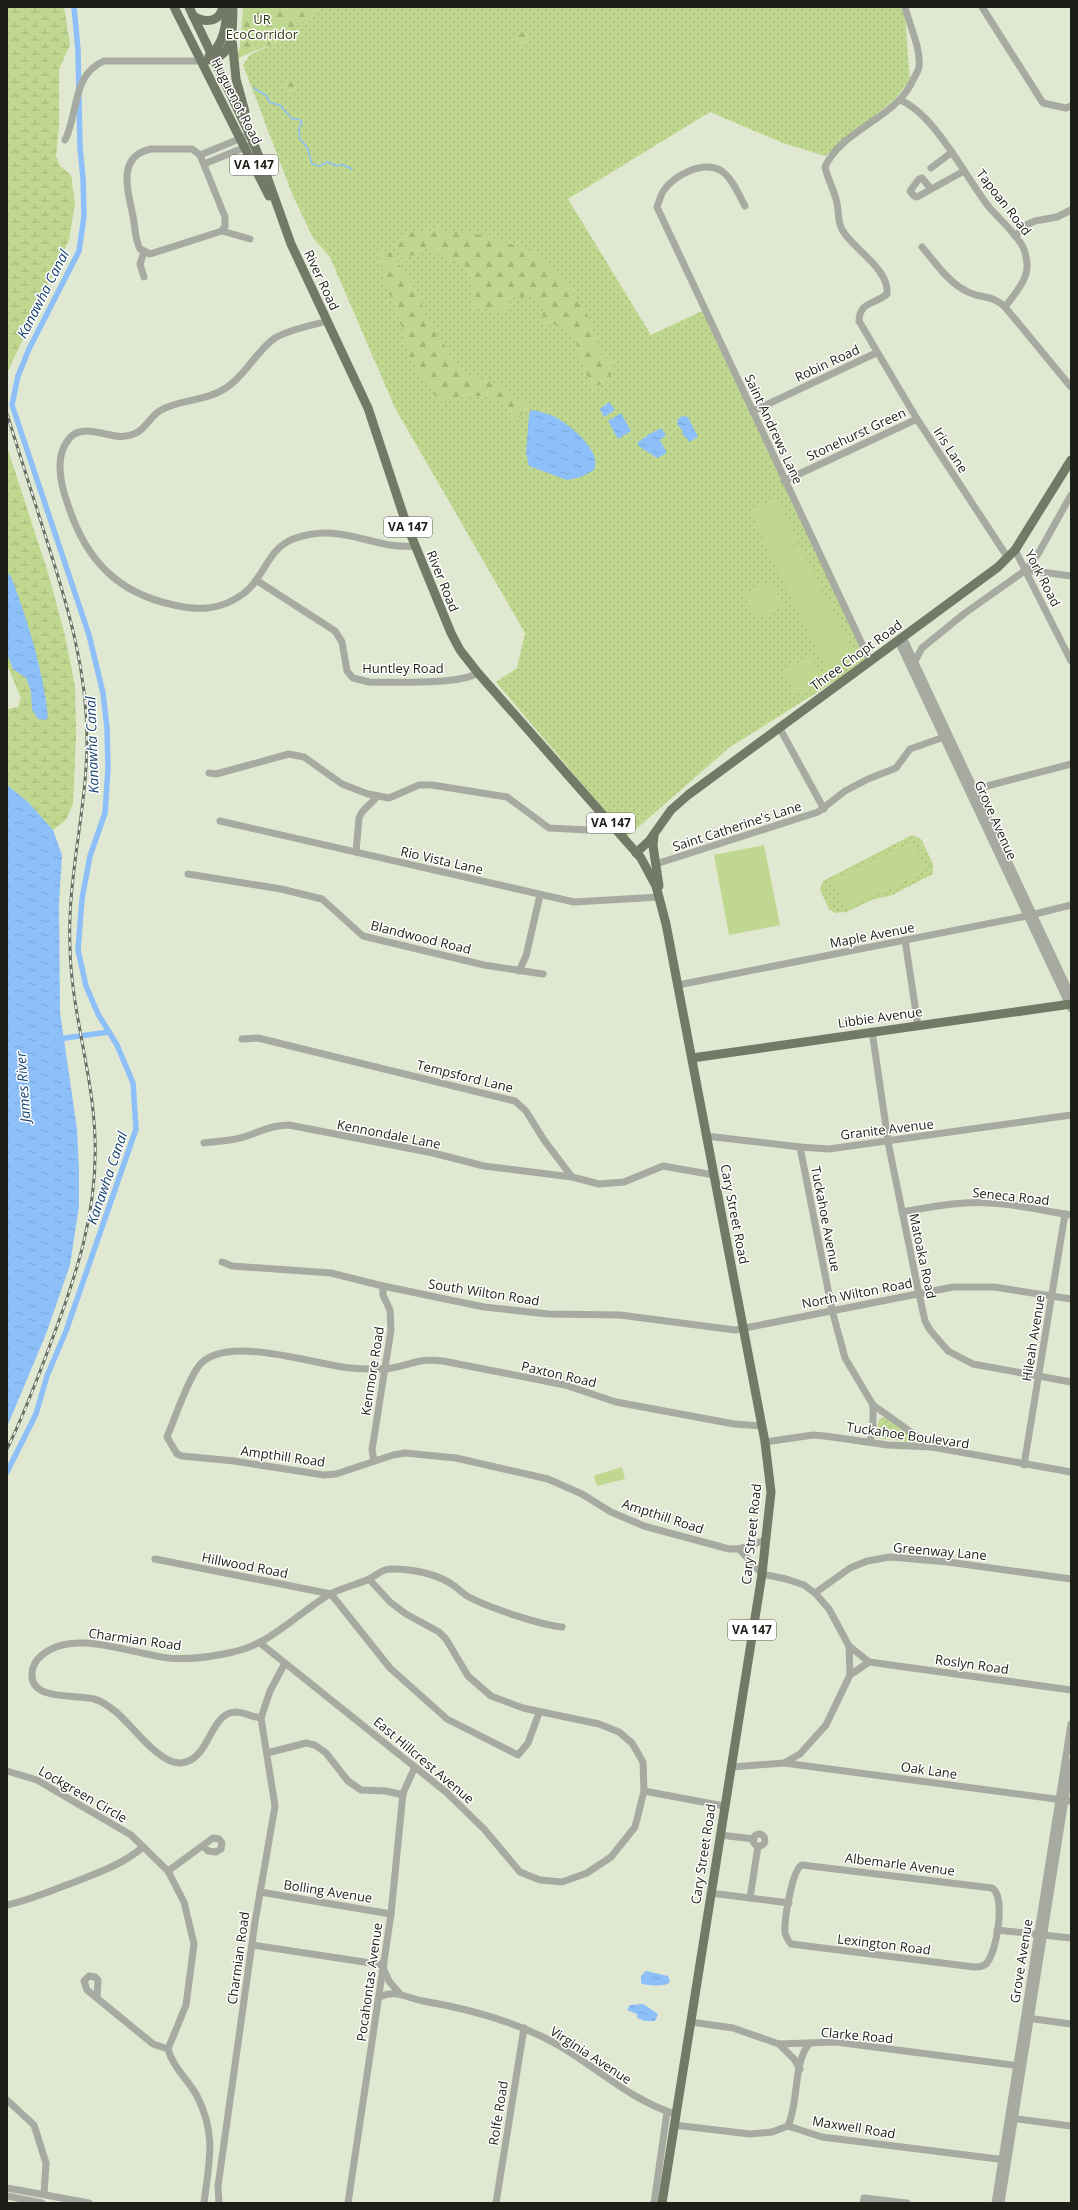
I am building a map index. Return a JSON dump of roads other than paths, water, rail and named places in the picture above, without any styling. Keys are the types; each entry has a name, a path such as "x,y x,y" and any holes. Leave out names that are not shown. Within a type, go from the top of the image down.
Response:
{"main road":[{"name":"Huguenot Road","path":"174,7 202,61 245,136"},
{"name":"Huguenot Road","path":"189,7 213,56 249,145 265,171 285,228"},
{"path":"193,16 202,20 213,20 219,16 223,7"},
{"path":"213,56 223,35 227,7"},
{"path":"234,7 232,39 239,94 249,145"},
{"path":"202,61 228,51 232,39"},
{"name":"River Road","path":"285,228 371,415 415,546 450,633 463,654 478,673 636,852"},
{"name":"Three Chopt Road","path":"636,852 655,834 671,810 688,795 993,572 1015,550 1071,460"},
{"path":"655,834 653,846 660,897"},
{"name":"Cary Street Road","path":"636,852 646,866 660,897 744,1329 765,1442 771,1492 762,1574 710,1893 691,2022 671,2113 674,2125 662,2203"},
{"name":"Libbie Avenue","path":"692,1058 1070,1003"}],"street":[{"path":"900,100 910,90 919,66 912,30 905,7"},
{"path":"982,7 1043,103 1066,108 1071,106"},
{"path":"65,140 78,92 93,67 104,61 202,61"},
{"name":"Tapoan Road","path":"900,100 914,108 952,152 988,205 1024,248 1028,266 1023,280 1005,308"},
{"name":"Robin Road","path":"753,411 876,353 859,321 859,313 866,305 882,298 887,294 887,290 881,276 869,258 845,235 838,223 837,201 825,167 833,152 900,100"},
{"path":"200,154 245,136"},
{"path":"204,164 249,145"},
{"path":"222,231 225,226 225,217 200,154 192,149 151,149 140,153 129,165 126,182 138,246 144,252 150,254 222,231 250,239"},
{"path":"932,168 952,152"},
{"name":"Saint Andrews Lane","path":"745,206 726,176 720,170 710,168 684,172 664,190 657,207 702,307 753,411 784,481 870,661"},
{"path":"931,189 964,171"},
{"path":"1015,236 1026,225 1036,221 1057,217 1071,210"},
{"path":"922,247 957,285 966,292 998,300 1071,387"},
{"path":"144,252 140,264 144,277"},
{"path":"327,321 288,332 274,339 240,378 226,389 161,410 134,434 118,436 92,430 74,434 66,443 61,460 60,473 65,497 81,537 104,569 126,588 156,601 190,609 203,610 230,601 243,594 256,580 276,550 286,543 304,536 326,533 350,535 404,547 415,546"},
{"name":"Iris Lane","path":"876,353 917,419 1008,558"},
{"name":"Stonehurst Green","path":"784,481 917,419"},
{"path":"914,660 922,648 965,613 1026,570 1038,554 1071,495"},
{"name":"York Road","path":"1015,550 1071,661"},
{"path":"1026,570 1071,576"},
{"name":"Huntley Road","path":"256,580 335,631 342,642 347,671 358,680 375,682 449,680 466,678 478,673"},
{"name":"Grove Avenue","path":"901,639 914,660 947,736"},
{"name":"Grove Avenue","path":"901,639 973,790 1070,1003"},
{"name":"Saint Catherine's Lane","path":"779,727 824,809"},
{"name":"Saint Catherine's Lane","path":"656,864 695,853 824,809 845,792 868,779 896,768 910,749 947,736"},
{"path":"209,772 216,774 289,754 304,757 342,784 378,796 389,798 419,785 432,785 507,797 549,828 587,830 612,824"},
{"path":"973,790 1071,764"},
{"path":"356,852 359,818 362,812 378,796"},
{"name":"Rio Vista Lane","path":"220,821 574,902 660,897"},
{"name":"Blandwood Road","path":"188,874 281,889 322,899 363,936 484,965 543,974"},
{"path":"519,971 526,956 540,895"},
{"name":"Maple Avenue","path":"678,985 1071,905"},
{"path":"905,940 918,1026"},
{"name":"Matoaka Road","path":"872,1031 888,1141 918,1294 925,1321 937,1341 948,1350 973,1364 1071,1382"},
{"name":"Tempsford Lane","path":"242,1039 258,1038 515,1101 526,1111 544,1140 572,1177"},
{"name":"Granite Avenue","path":"706,1136 800,1147 829,1148 1071,1115"},
{"name":"Kennondale Lane","path":"204,1143 231,1140 274,1126 289,1125 433,1153 484,1166 572,1177"},
{"name":"Tuckahoe Avenue","path":"800,1147 832,1310 845,1358 873,1405 932,1447"},
{"path":"572,1177 599,1184 624,1182 663,1166 714,1175"},
{"name":"Seneca Road","path":"902,1212 953,1203 974,1202 1068,1214"},
{"name":"Hileah Avenue","path":"1024,1465 1051,1296 1068,1214"},
{"name":"South Wilton Road","path":"222,1262 232,1266 331,1273 383,1286 484,1307 529,1312 620,1315 735,1330 744,1329"},
{"name":"North Wilton Road","path":"744,1329 832,1310 971,1285 994,1287 1071,1299"},
{"name":"Kenmore Road","path":"374,1461 372,1450 386,1368 391,1317 383,1294 383,1286"},
{"name":"Ampthill Road","path":"349,1368 266,1353 246,1352 215,1355 201,1363 194,1373 167,1437 177,1454 182,1456 234,1461 313,1475 336,1474 393,1454 418,1453 511,1470 548,1479 564,1485 611,1512 644,1526 739,1550"},
{"name":"Paxton Road","path":"349,1368 386,1368 425,1359 443,1361 565,1385 616,1402 734,1424 762,1426"},
{"path":"870,1442 873,1426 873,1405"},
{"name":"Tuckahoe Boulevard","path":"765,1442 813,1435 916,1448 932,1447 1024,1465 1071,1472"},
{"path":"765,1540 739,1550 762,1574 786,1579 804,1585 815,1592 829,1609 849,1646 869,1662 850,1675"},
{"name":"Greenway Lane","path":"815,1592 850,1568 867,1561 890,1557 948,1562 1071,1579"},
{"name":"Hillwood Road","path":"155,1560 330,1594"},
{"name":"Charmian Road","path":"261,1718 235,1712 226,1715 194,1758 184,1762 170,1762 150,1746 116,1712 101,1701 44,1692 33,1684 32,1675 34,1664 50,1649 68,1644 95,1644 155,1656 185,1659 227,1654 260,1643 330,1594 369,1579 383,1570 390,1569 418,1573 442,1579 466,1596 491,1606 550,1626 562,1627"},
{"name":"East Hillcrest Avenue","path":"260,1643 468,1811 513,1866 528,1877 540,1880 565,1881 587,1873 611,1857 635,1826 644,1791 643,1762 639,1752 627,1738 599,1724 539,1713 510,1704 492,1696 477,1686 468,1676 446,1639 439,1632 406,1614 390,1602 369,1579"},
{"path":"330,1594 390,1668 447,1719 518,1755 528,1743 539,1713"},
{"path":"731,1767 784,1763 800,1754 826,1725 850,1675 849,1646"},
{"name":"Roslyn Road","path":"869,1662 1071,1690"},
{"name":"Charmian Road","path":"219,2203 218,2186 252,1945 275,1806 261,1718 270,1691 285,1663"},
{"name":"Grove Avenue","path":"1065,1800 1071,1724"},
{"path":"267,1753 306,1743 315,1745 326,1753 348,1781 361,1790 386,1791 403,1795"},
{"name":"Grove Avenue","path":"995,2203 1005,2160 1040,1936 1071,1762"},
{"name":"Oak Lane","path":"784,1763 1065,1800"},
{"name":"Pocahontas Avenue","path":"348,2203 380,1997 391,1914 403,1795 407,1781 415,1767"},
{"name":"Lockgreen Circle","path":"7,1771 38,1780 131,1835 168,1871 184,1902 194,1944 186,2005 168,2049"},
{"path":"644,1791 724,1806"},
{"path":"754,1839 759,1834 765,1837 764,1844 758,1846"},
{"path":"720,1835 754,1839"},
{"path":"754,1839 754,1843 758,1846"},
{"path":"7,1905 26,1901 114,1866 131,1857 143,1846"},
{"path":"168,1871 203,1846"},
{"path":"750,1898 758,1846"},
{"name":"Albemarle Avenue","path":"789,1903 796,1871 802,1865 992,1888 996,1892 1000,1901 997,1930"},
{"name":"Bolling Avenue","path":"260,1892 391,1914"},
{"path":"710,1893 789,1903"},
{"name":"Lexington Road","path":"789,1903 786,1935 791,1944 796,1946 981,1967 988,1961 995,1944 997,1930"},
{"path":"997,1930 1040,1936 1071,1938"},
{"path":"252,1945 383,1967 389,1981 400,1994"},
{"name":"Virginia Avenue","path":"380,1997 390,1992 400,1994 483,2014 524,2028 577,2056 626,2092 671,2113"},
{"path":"97,1997 153,2044 168,2049 179,2073 196,2095 209,2130 211,2145 204,2203"},
{"path":"1028,2018 1071,2024"},
{"name":"Clarke Road","path":"691,2022 733,2028 779,2044 836,2042 1020,2066"},
{"name":"Rolfe Road","path":"496,2203 524,2028"},
{"path":"779,2044 794,2059 800,2069"},
{"path":"674,2125 750,2134 772,2132 788,2126 793,2112 803,2054 809,2044"},
{"path":"7,2100 34,2125 46,2164 44,2194"},
{"path":"654,2203 671,2113"},
{"path":"1012,2118 1071,2126"},
{"name":"Maxwell Road","path":"788,2126 822,2136 1005,2160"},
{"name":"Grove Avenue","path":"1001,2203 1005,2160"},
{"path":"7,2188 89,2203"},
{"path":"7,2196 42,2203"},
{"path":"864,2200 907,2203"}],"water":[{"path":"609,402 615,410 604,417 600,409"},
{"path":"533,410 557,418 577,433 584,440 594,455 596,463 594,470 581,477 567,480 529,466 526,453 529,415 530,411"},
{"path":"621,413 631,431 618,439 608,421"},
{"path":"682,416 688,417 698,437 689,442 677,424 678,419"},
{"path":"661,428 666,435 660,440 667,453 657,458 640,447 637,443"},
{"path":"7,573 11,576 39,663 46,699 48,717 46,720 38,719 32,709 31,691 26,678 13,669 7,653"},
{"name":"James River","path":"7,785 28,802 53,830 62,855 59,903 60,1012 77,1129 79,1206 70,1265 46,1334 7,1427"},
{"path":"646,1971 668,1976 670,1982 664,1985 643,1984 641,1983 641,1976"},
{"path":"643,2004 658,2014 655,2021 645,2021 637,2018 637,2014 627,2010 630,2005"}],"waterway":[{"name":"Kanawha Canal","path":"7,1472 36,1414 47,1376 66,1331 136,1129 133,1083 117,1045 98,1014 86,986 78,950 82,899 90,856 105,813 108,768 107,728 103,693 89,635 12,405 18,376 29,349 79,251 84,216 83,178 80,148 78,50 74,7"},
{"path":"254,88 267,96 269,102 281,106 292,119 298,119 302,122 299,128 300,139 307,147 312,164 320,166 327,162 338,166 341,164 352,169"},
{"path":"58,1039 109,1032"}],"railway":[{"path":"7,414 62,590 75,639 84,689 87,740 86,766 71,895 70,947 74,995 90,1090 95,1138 93,1192 89,1218 76,1269 60,1320 19,1423 7,1449"}],"park label":[{"name":"UR EcoCorridor","path":"262,26"}]}
